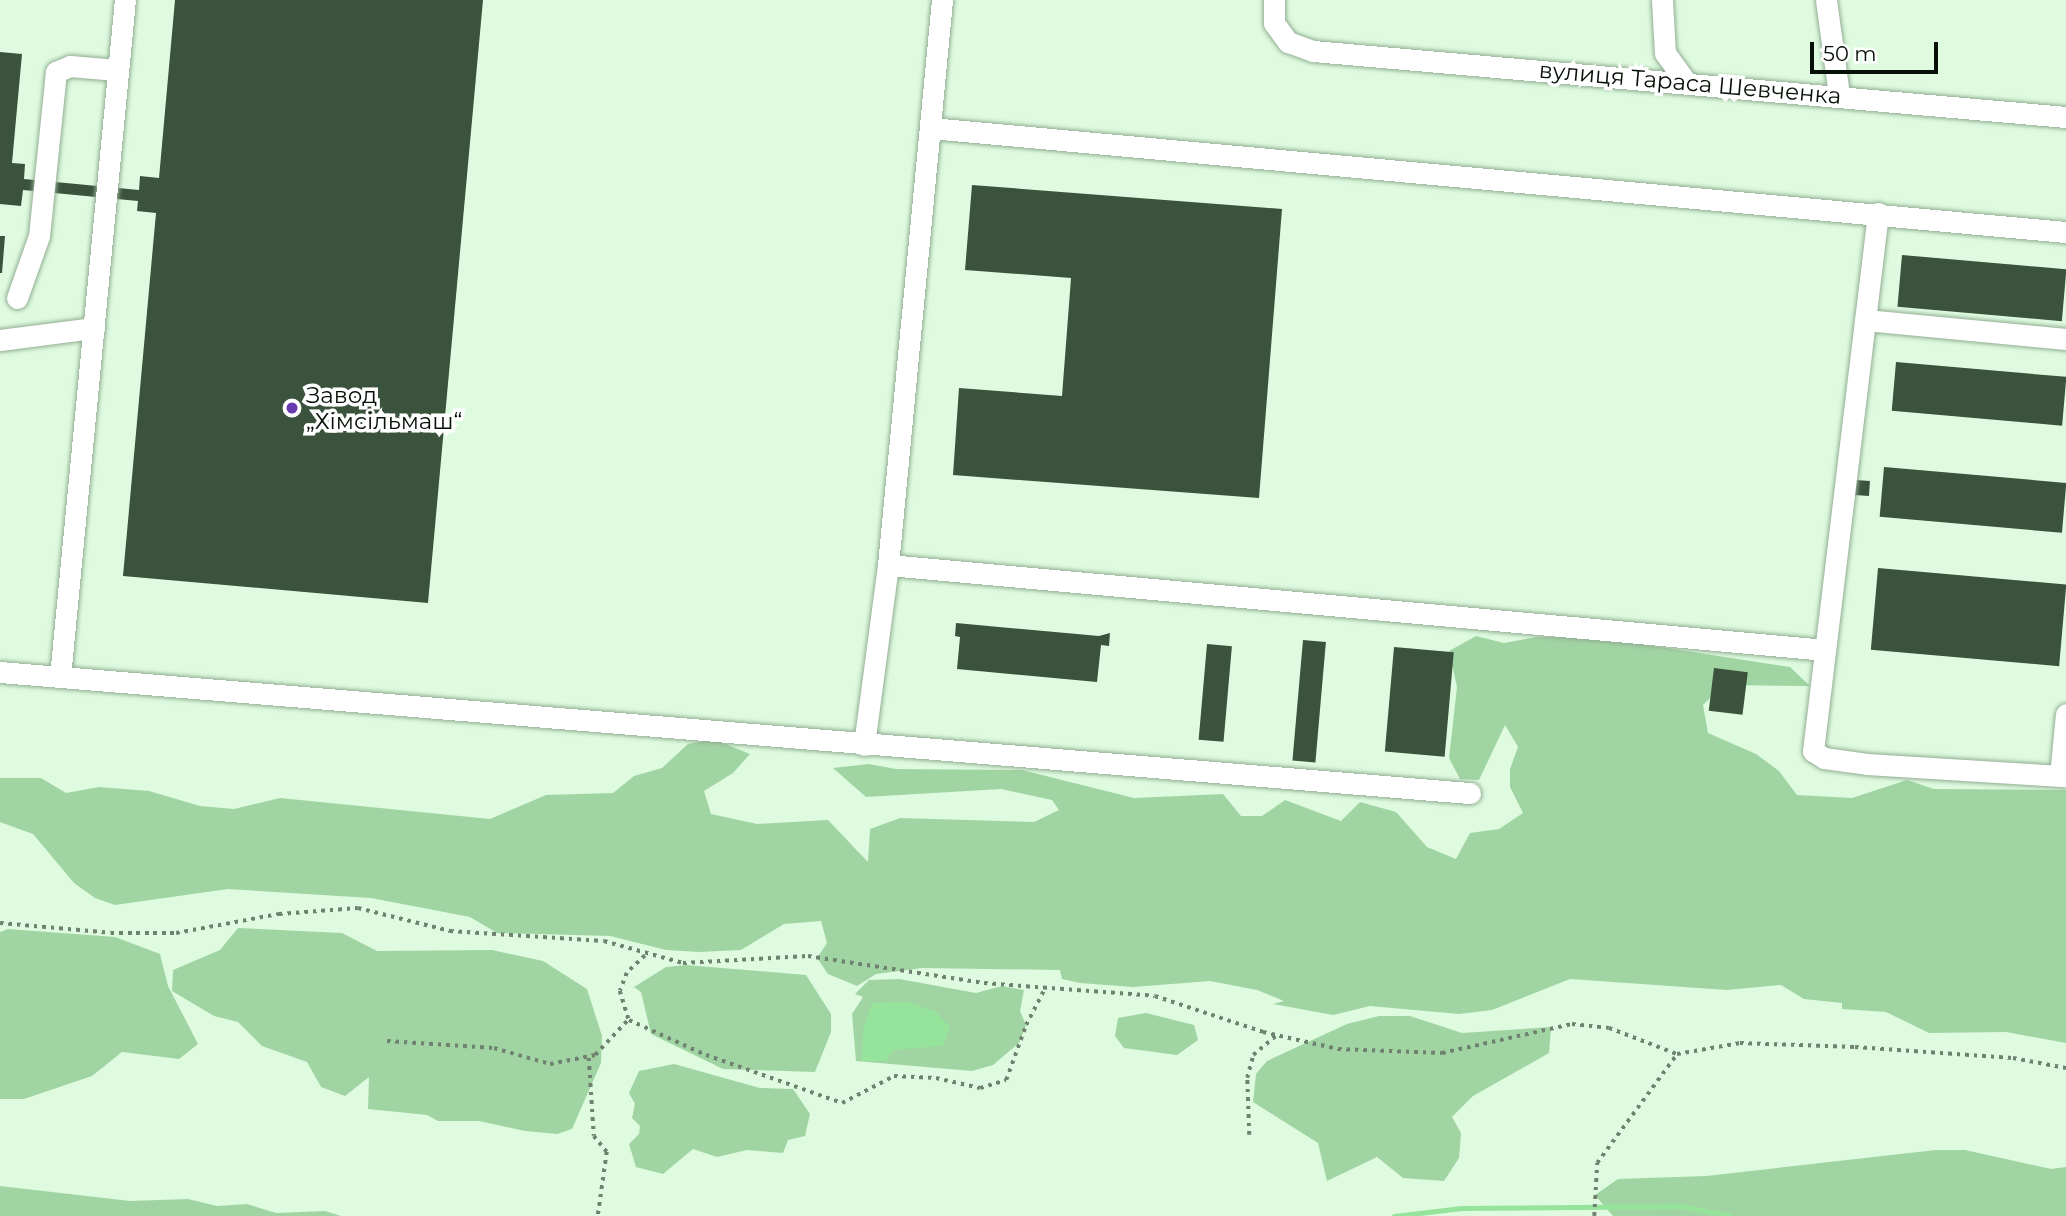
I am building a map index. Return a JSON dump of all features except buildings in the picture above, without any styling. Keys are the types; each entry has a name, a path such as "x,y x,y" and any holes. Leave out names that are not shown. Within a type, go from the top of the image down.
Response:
{"lane":[{"path":"60,677 125,0"},
{"path":"864,745 888,565 942,0"},
{"name":"вулиця Тараса Шевченка","path":"1274,0 1274,23 1288,42 1313,51 2066,117"},
{"path":"1662,0 1665,53 1686,82"},
{"path":"1826,0 1839,95"},
{"path":"16,298 40,236 56,72 70,66 117,70"},
{"path":"931,128 2066,232"},
{"path":"1878,213 1813,751 1824,758 2063,776 2066,714"},
{"path":"1865,320 2066,339"},
{"path":"0,340 94,328"},
{"path":"888,565 1825,650"},
{"path":"0,671 864,745 1470,793"}],"path":[{"path":"0,923 111,933 176,933 279,914 358,908 450,931 604,941 645,956 683,963 808,956 1045,988 1155,996 1276,1035 1338,1049 1442,1053 1572,1024 1609,1028 1677,1054 1740,1043 1842,1046 2013,1058 2066,1068"},
{"path":"645,956 627,973 620,991 629,1020 706,1055 842,1103 894,1076 980,1088 1006,1080 1026,1025 1045,988"},
{"path":"387,1041 494,1048 551,1063 589,1058 629,1020"},
{"path":"1249,1135 1247,1078 1253,1055 1276,1035"},
{"path":"1594,1216 1593,1195 1597,1163 1677,1054"},
{"path":"589,1058 594,1136 607,1152 598,1216"}],"shaded area":[{"path":"1476,636 1504,643 1537,637 1595,637 1790,667 1810,686 1724,685 1703,705 1708,733 1756,754 1779,771 1797,795 1852,798 1907,780 1934,789 2066,790 2066,1043 2006,1032 1929,1033 1886,1012 1842,1009 1842,1003 1804,999 1781,985 1727,990 1570,979 1492,1010 1459,1014 1370,1006 1333,1015 1273,1004 1284,1001 1257,990 1210,981 1133,987 1062,979 1060,970 922,968 876,974 857,986 828,974 817,958 827,943 821,921 784,924 741,950 699,952 666,950 610,936 497,933 470,917 371,898 228,889 115,905 95,898 74,883 33,834 0,822 0,778 41,778 66,793 99,787 149,791 200,806 234,809 280,798 490,819 546,795 613,793 634,776 662,768 688,744 713,739 750,754 733,773 704,791 711,814 757,824 828,820 868,862 870,829 900,818 1034,822 1059,810 1052,800 1001,789 866,797 833,768 869,764 896,769 1022,770 1134,798 1223,794 1241,816 1262,816 1285,800 1341,821 1360,802 1396,812 1427,847 1456,859 1470,833 1499,829 1523,813 1510,787 1510,769 1518,747 1505,725 1479,780 1460,779 1449,758 1457,687 1449,651"},
{"path":"238,928 342,933 377,951 492,950 543,961 587,989 602,1036 601,1063 572,1129 557,1134 525,1131 479,1121 438,1121 427,1115 368,1109 369,1077 345,1096 321,1087 307,1062 262,1046 238,1022 214,1016 172,991 173,970 220,950"},
{"path":"8,929 115,937 160,954 168,986 198,1044 179,1059 122,1052 92,1076 24,1099 0,1099 0,932"},
{"path":"686,965 806,975 831,1014 831,1032 815,1072 723,1069 651,1034 641,992 634,987 666,967"},
{"path":"899,979 976,993 1002,986 1024,990 1020,1011 1026,1025 1019,1043 993,1065 972,1071 856,1061 852,1014 863,997 855,994 869,980"},
{"path":"909,1002 936,1012 950,1027 943,1046 893,1050 886,1061 862,1061 863,1029 872,1003"},
{"path":"1146,1013 1194,1025 1198,1040 1177,1055 1124,1048 1115,1036 1118,1018"},
{"path":"1379,1016 1410,1016 1462,1033 1551,1027 1549,1053 1473,1096 1452,1117 1461,1133 1459,1158 1444,1181 1403,1178 1377,1157 1327,1181 1318,1143 1253,1102 1256,1074 1267,1061 1347,1024"},
{"path":"674,1064 760,1088 793,1089 810,1114 805,1136 788,1140 783,1153 747,1150 717,1157 693,1149 663,1174 636,1167 629,1144 639,1134 640,1126 632,1118 635,1104 629,1093 639,1071"},
{"path":"1936,1150 1965,1150 2051,1169 2066,1167 2066,1216 1613,1216 1595,1195 1618,1179 1706,1176"},
{"path":"0,1186 130,1201 188,1199 217,1206 247,1204 276,1213 325,1211 341,1216 0,1216"}],"waterway":[{"path":"1394,1216 1462,1208 1682,1206 1730,1216"}],"place":[{"name":"Завод „Хімсільмаш“","path":"292,408"}]}
